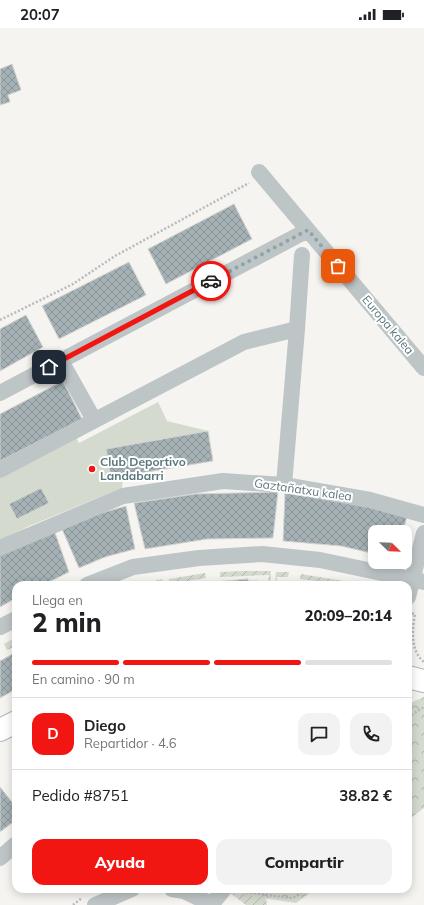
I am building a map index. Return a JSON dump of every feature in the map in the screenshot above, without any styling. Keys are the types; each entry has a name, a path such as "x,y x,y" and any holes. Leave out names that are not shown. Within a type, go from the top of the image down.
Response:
{"main road":[{"path":"412,678 424,681"},
{"path":"0,730 12,724"}],"street":[{"name":"Europa kalea","path":"261,174 424,368"},
{"path":"0,393 308,230"},
{"path":"284,485 302,255"},
{"path":"0,470 244,342 296,329"},
{"path":"61,361 94,420"},
{"name":"Gaztañatxu kalea","path":"0,548 123,496 223,481 284,485 370,500 424,515"},
{"path":"412,591 418,581 424,533"},
{"path":"97,581 133,567 199,558 262,554 320,560 418,581"},
{"path":"0,627 12,621"},
{"path":"0,858 12,848"},
{"path":"95,905 123,893"},
{"path":"188,893 212,905 225,893"}],"path":[{"path":"0,320 72,284 115,256 261,174"},
{"path":"412,614 415,614 413,646 424,662"},
{"path":"412,714 424,707"},
{"path":"252,893 291,898 300,893"}],"green space":[{"name":"Club Deportivo Landabarri","path":"158,402 167,421 208,431 213,461 123,476 122,488 29,526 0,541 0,477 76,437 79,443"},
{"path":"271,571 270,581 268,581 269,575 220,577 220,572"},
{"path":"276,572 289,572 288,577 277,577 275,581"},
{"path":"205,573 206,578 188,581 169,581 169,579"},
{"path":"301,574 344,581 316,581 300,579"},
{"path":"12,639 12,648 7,650 4,644"},
{"path":"424,697 424,808 412,817 412,702"},
{"path":"230,893 310,893 296,903"},
{"path":"230,893 266,898 267,905 246,905"}],"building":[{"path":"12,64 21,90 8,95 10,102 0,105 0,69"},
{"path":"234,204 252,239 166,284 148,249"},
{"path":"129,262 146,295 59,339 42,306"},
{"path":"26,315 43,347 0,371 0,329"},
{"path":"63,381 82,419 0,461 0,414"},
{"path":"208,431 213,461 111,478 106,449"},
{"path":"41,488 49,503 17,519 9,504"},
{"path":"278,492 273,538 207,539 145,549 134,503 195,494"},
{"path":"285,493 348,501 407,516 405,525 368,525 368,552 341,546 283,541"},
{"path":"126,506 135,549 105,557 79,568 62,529 91,516"},
{"path":"54,530 69,572 51,581 12,581 12,600 0,607 0,555"},
{"path":"248,579 248,581 226,581"},
{"path":"12,654 12,691 0,698 0,661"},
{"path":"0,787 12,802 12,823 0,832"}],"way so far":[{"path":"211,281 308,230 338,266"}],"place":[{"name":"Club Deportivo Landabarri","path":"92,469"}],"route":[{"path":"49,367 211,281"}]}
